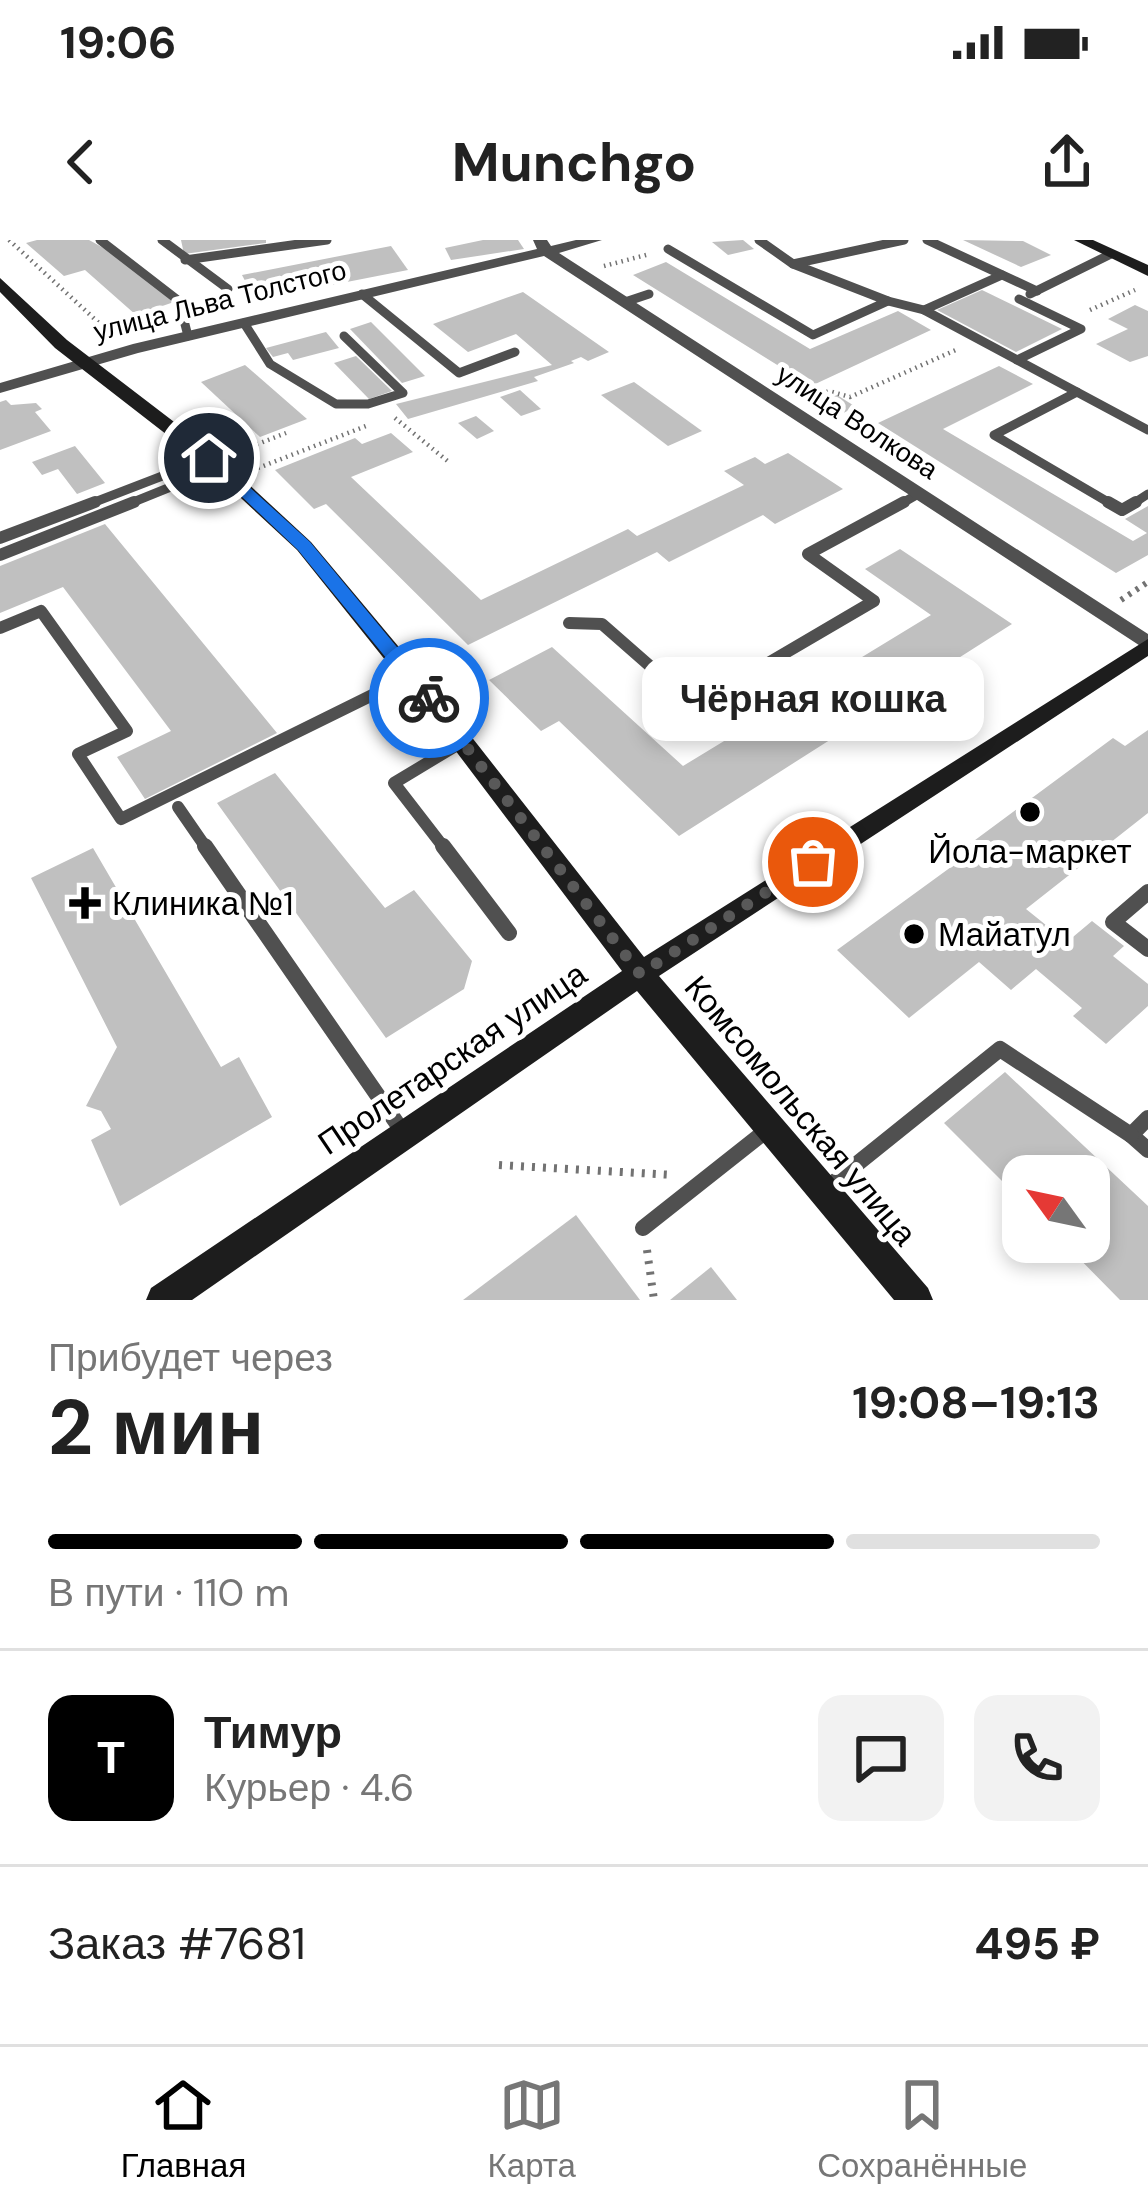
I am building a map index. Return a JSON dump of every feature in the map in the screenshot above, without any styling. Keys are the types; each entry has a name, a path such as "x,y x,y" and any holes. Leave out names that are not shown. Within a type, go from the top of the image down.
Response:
{"main road":[{"path":"1081,240 1148,271"},
{"name":"Комсомольская улица","path":"0,283 84,363 215,463 304,546 411,676 640,974 820,1194 916,1300"},
{"name":"Пролетарская улица","path":"163,1300 640,974 1148,645"}],"street":[{"name":"улица Льва Толстого","path":"0,388 543,245 595,240"},
{"name":"улица Волкова","path":"543,245 1148,645"}],"lane":[{"path":"100,240 179,301 188,336"},
{"path":"162,240 228,290"},
{"path":"185,260 326,240"},
{"path":"759,240 793,264 924,310 1148,430"},
{"path":"793,264 904,240"},
{"path":"927,240 1036,291"},
{"path":"668,249 813,335 888,301"},
{"path":"1017,360 1081,329 1019,299 1111,254"},
{"path":"924,310 1002,275"},
{"path":"362,294 460,373 515,352"},
{"path":"625,302 649,294"},
{"path":"244,323 270,364 336,404 368,404 403,393 344,336"},
{"path":"1077,392 994,435 1122,510 1148,494"},
{"path":"0,538 215,463"},
{"path":"0,554 215,463"},
{"path":"569,622 602,624 675,688 734,683 874,602 808,554 918,494"},
{"path":"0,628 41,611 127,730 78,754 121,819 411,676"},
{"path":"462,742 394,783 509,932"},
{"path":"178,807 405,1135"},
{"path":"1148,892 1113,922 1148,949"},
{"path":"820,1194 1000,1048 1148,1150"},
{"path":"1130,1135 1148,1118"},
{"path":"644,1228 767,1130"}],"path":[{"path":"9,240 112,335"},
{"path":"1065,322 1135,290"},
{"path":"850,397 979,340"},
{"path":"392,416 450,463"},
{"path":"258,468 373,423"},
{"path":"240,451 286,433"},
{"path":"1118,602 1148,582"},
{"path":"499,1165 707,1177"},
{"path":"644,1228 654,1300"}],"building":[{"path":"89,240 120,257 174,302 136,315 85,270 64,276 26,243"},
{"path":"181,240 266,240 266,243 184,254"},
{"path":"483,240 518,240 524,249 451,260 445,248"},
{"path":"743,240 754,249 728,255 712,242"},
{"path":"963,240 1023,241 1051,255 1021,267"},
{"path":"391,246 408,270 255,300 242,275"},
{"path":"666,262 810,349 898,311 931,330 811,386 633,275"},
{"path":"982,290 1062,329 1016,352 937,310"},
{"path":"523,292 609,352 588,361 581,357 571,361 574,363 534,377 538,381 408,419 396,404 552,365 516,334 468,352 433,324"},
{"path":"1135,305 1148,311 1148,356 1130,362 1096,344 1128,329 1108,319"},
{"path":"371,322 425,376 402,383 350,329"},
{"path":"326,332 339,348 293,360 288,353 273,357 266,348"},
{"path":"356,356 392,391 369,399 334,363"},
{"path":"245,365 307,419 260,437 201,382"},
{"path":"999,366 1033,384 943,429 1133,541 1147,533 1125,519 1148,506 1148,555 1116,573 878,423"},
{"path":"634,382 702,431 668,446 601,395"},
{"path":"520,390 541,409 521,416 500,397"},
{"path":"837,395 856,407 837,416 818,404"},
{"path":"0,402 11,405 36,403 42,409 35,412 51,431 0,450"},
{"path":"476,416 494,431 477,439 458,423"},
{"path":"391,433 413,452 351,477 481,600 628,529 637,536 744,485 724,471 755,457 765,464 788,453 843,489 775,524 763,515 669,562 657,552 468,645 326,504 314,509 275,470 355,438 362,444"},
{"path":"75,446 105,483 77,494 58,469 42,475 32,462"},
{"path":"105,524 277,733 145,799 117,757 171,731 63,587 0,613 0,566"},
{"path":"900,549 1012,624 679,836 559,721 541,731 489,680 552,647 683,766 931,615 865,569"},
{"path":"1148,730 1148,813 1026,909 1067,942 1092,921 1124,946 1113,956 1148,984 1148,1006 1106,1044 1073,1016 1082,1008 1036,969 1011,990 979,962 909,1018 837,950 973,851 967,846 1113,738 1125,746"},
{"path":"275,773 385,908 414,890 472,961 464,989 386,1038 217,803"},
{"path":"93,848 221,1067 239,1057 272,1117 120,1206 91,1140 111,1129 101,1111 86,1106 117,1047 31,878"},
{"path":"1005,1072 1094,1155 1002,1155 1002,1181 944,1123"},
{"path":"1110,1170 1148,1206 1148,1300 1120,1300 1084,1263 1110,1263"},
{"path":"576,1215 640,1300 463,1300"},
{"path":"711,1267 737,1300 670,1300"}],"way so far":[{"path":"429,698 640,974 813,862"}],"place":[{"name":"Йола-маркет","path":"1030,812"},
{"name":"Чёрная кошка","path":"813,862"},
{"name":"Клиника №1","path":"85,903"},
{"name":"Майатул","path":"914,934"}],"route":[{"path":"209,458 304,546 429,698"}]}
